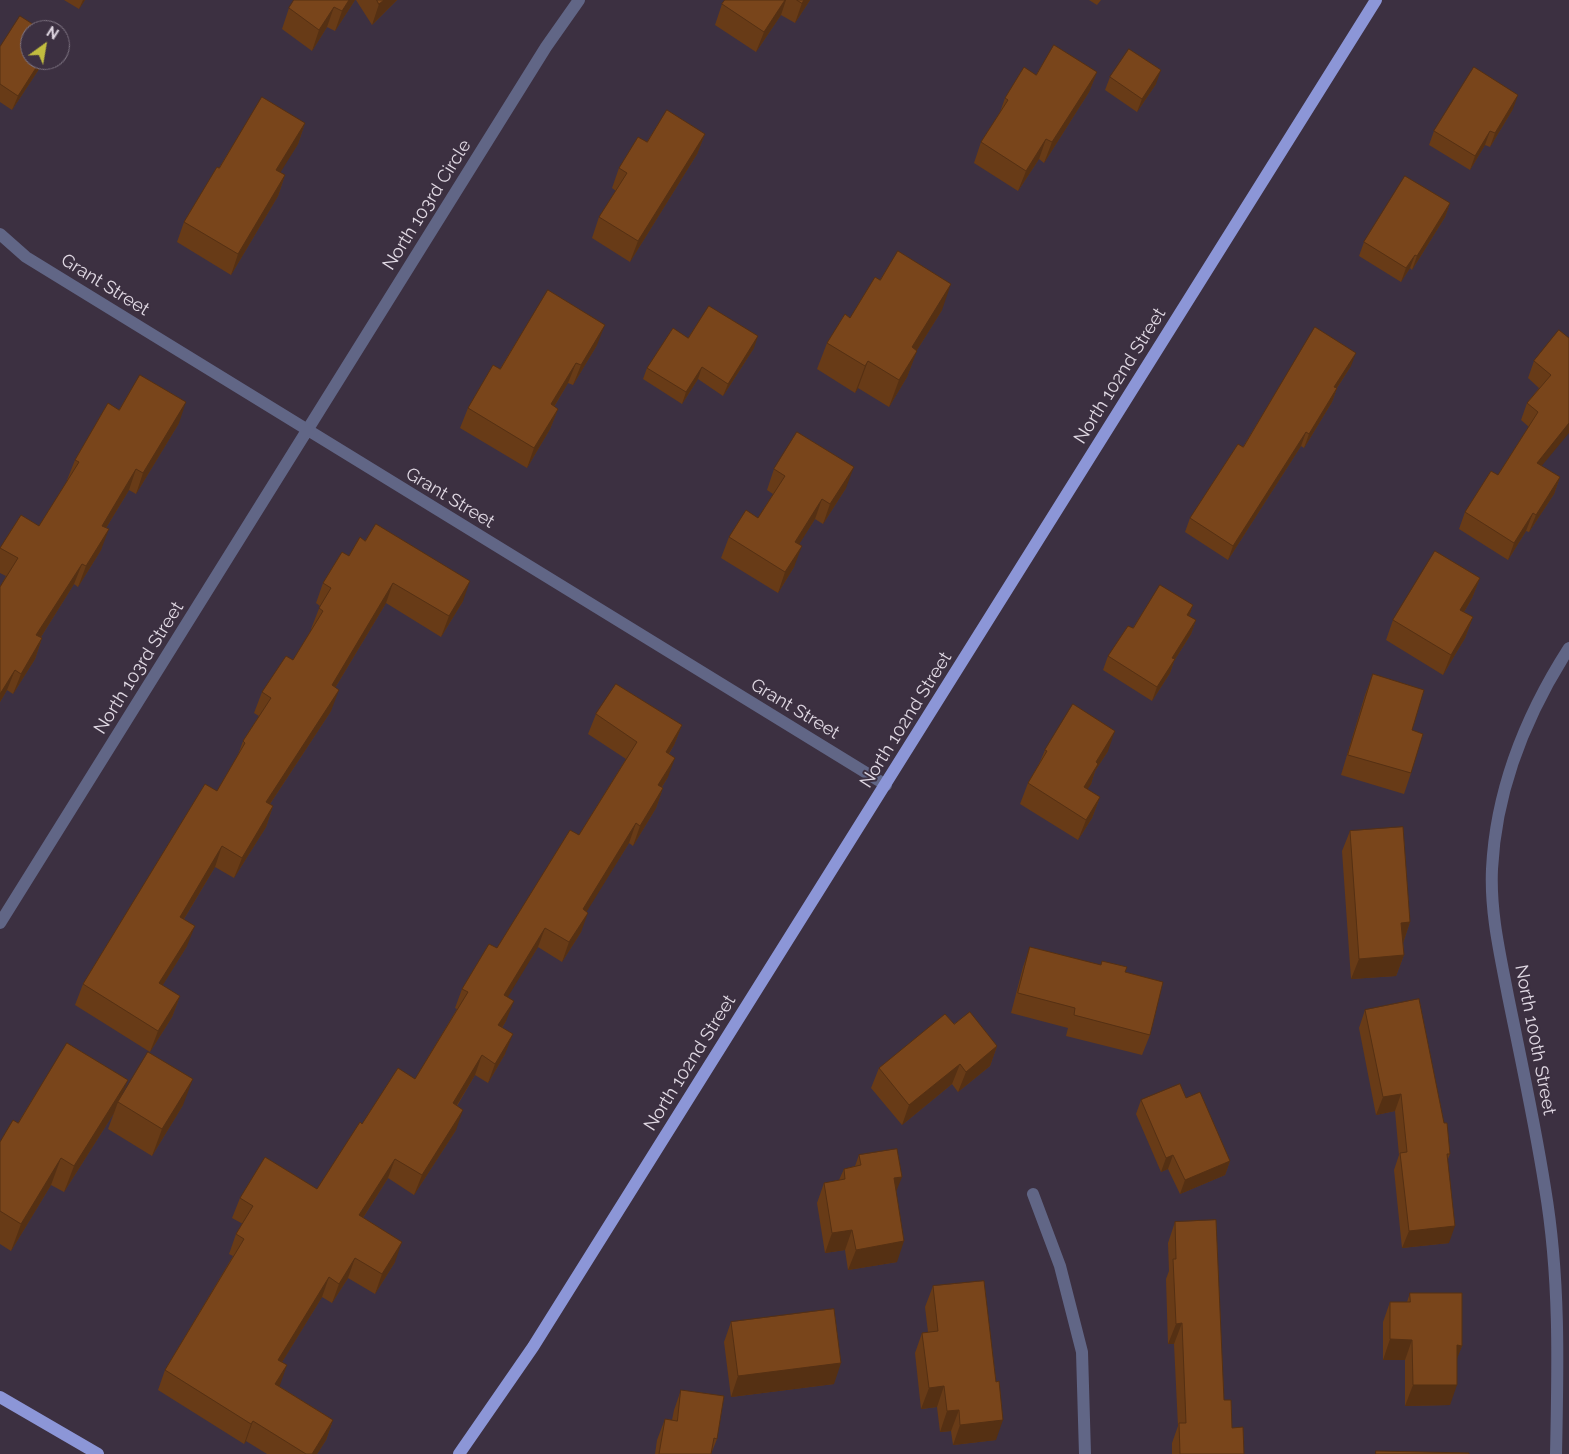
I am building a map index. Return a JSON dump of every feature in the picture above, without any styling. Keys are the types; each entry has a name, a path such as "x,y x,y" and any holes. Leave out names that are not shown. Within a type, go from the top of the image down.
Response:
{"main road":[{"name":"North 102nd Street","path":"459,1454 533,1347 1376,0"},
{"path":"0,1397 98,1454"}],"street":[{"name":"North 103rd Circle","path":"307,431 546,47 579,0"},
{"name":"Grant Street","path":"0,234 26,257 886,785"},
{"name":"North 103rd Street","path":"0,923 307,431"},
{"name":"North 100th Street","path":"1556,1454 1559,1351 1556,1268 1545,1189 1495,929 1492,869 1497,818 1513,757 1538,699 1569,648"},
{"path":"1033,1194 1060,1266 1082,1352 1085,1454"}],"building":[{"path":"294,0 349,0 342,11 334,7 319,30 289,8"},
{"path":"725,0 785,0 764,32 722,4"},
{"path":"20,16 26,20 20,20 20,70 35,70 18,96 0,84 0,47"},
{"path":"1054,45 1097,72 1052,142 1046,139 1026,171 981,142 1008,100 1005,98 1024,67 1036,75"},
{"path":"1129,49 1161,70 1142,99 1110,77"},
{"path":"1474,67 1518,95 1495,133 1490,131 1475,156 1434,131"},
{"path":"262,97 305,123 276,170 285,175 238,254 184,222"},
{"path":"667,110 705,134 638,241 599,217 627,173 619,168 638,137 647,142"},
{"path":"1405,176 1450,203 1417,256 1415,255 1406,268 1364,242"},
{"path":"898,251 951,284 912,347 917,351 899,380 868,361 865,366 827,343 845,314 850,318 875,277 880,280"},
{"path":"548,290 605,325 581,365 576,363 551,404 558,409 534,448 468,408 493,365 500,369"},
{"path":"709,306 758,336 728,384 702,367 686,392 647,368 673,328 688,338"},
{"path":"1315,327 1356,353 1334,387 1337,388 1309,434 1306,432 1233,546 1190,518 1238,444 1243,447"},
{"path":"1559,330 1569,338 1569,423 1537,463 1560,477 1536,515 1533,513 1514,543 1465,512 1491,471 1498,475 1538,412 1527,403 1551,375 1534,361"},
{"path":"140,375 186,402 143,473 136,469 102,526 109,529 86,566 82,564 36,635 42,638 21,674 15,670 0,694 0,587 18,558 0,548 21,515 39,526 79,462 75,460 108,403 119,410"},
{"path":"797,432 854,467 830,504 822,499 795,542 802,546 785,572 729,537 746,510 758,518 785,476 774,469"},
{"path":"376,524 470,581 449,616 393,583 332,685 339,690 266,802 273,806 242,858 222,846 180,917 195,926 159,983 180,996 158,1031 83,984 205,784 217,791 245,743 243,741 271,698 262,692 286,656 293,660 323,611 319,608 331,588 323,583 342,552 349,556 360,537 365,541"},
{"path":"1435,551 1480,578 1460,610 1473,617 1451,655 1393,620"},
{"path":"1160,585 1193,605 1187,615 1196,620 1172,658 1175,659 1157,687 1108,656 1128,626 1133,628"},
{"path":"1373,674 1424,690 1412,730 1423,734 1411,773 1348,755"},
{"path":"616,684 682,725 666,752 675,758 658,785 663,788 640,826 636,823 583,909 588,913 569,942 545,928 504,995 514,1001 498,1025 513,1034 495,1064 482,1055 453,1103 463,1110 422,1175 395,1159 359,1215 402,1242 382,1274 355,1258 339,1284 329,1277 278,1360 287,1365 275,1384 333,1420 312,1454 306,1454 253,1421 251,1424 165,1370 244,1239 236,1234 253,1206 240,1198 265,1157 317,1189 360,1122 362,1124 398,1068 415,1079 468,992 462,989 489,944 497,948 570,830 579,835 637,742 596,714"},
{"path":"1073,704 1115,731 1096,762 1098,764 1084,787 1100,797 1086,820 1028,783 1047,751 1045,750"},
{"path":"1403,827 1410,922 1401,923 1404,955 1359,959 1350,831"},
{"path":"1030,947 1101,965 1102,961 1127,967 1125,972 1163,982 1150,1035 1074,1015 1075,1008 1018,993"},
{"path":"1419,999 1444,1123 1447,1123 1450,1154 1447,1154 1455,1226 1409,1231 1400,1153 1407,1152 1401,1094 1383,1097 1365,1010"},
{"path":"970,1012 997,1046 966,1072 960,1064 909,1105 879,1068 945,1014 954,1024"},
{"path":"67,1043 128,1080 74,1166 61,1158 21,1224 0,1211 0,1142 13,1120 18,1123"},
{"path":"148,1052 193,1079 162,1129 118,1102"},
{"path":"1180,1084 1186,1098 1200,1092 1230,1161 1185,1180 1173,1155 1166,1158 1141,1100"},
{"path":"897,1149 902,1177 894,1178 904,1241 856,1250 852,1230 832,1233 824,1183 845,1179 844,1169 861,1165 859,1155"},
{"path":"1216,1220 1224,1400 1231,1400 1232,1428 1243,1427 1244,1454 1180,1454 1179,1423 1186,1423 1182,1323 1176,1324 1173,1259 1176,1259 1175,1222"},
{"path":"984,1281 996,1382 999,1381 1003,1420 960,1425 959,1410 947,1411 944,1386 929,1388 922,1333 938,1331 933,1286"},
{"path":"1410,1293 1462,1293 1462,1346 1457,1345 1457,1385 1413,1385 1412,1340 1390,1339 1390,1302 1410,1302"},
{"path":"834,1309 841,1363 738,1376 731,1322"},
{"path":"681,1390 724,1396 717,1439 714,1438 711,1454 659,1454 665,1419 677,1421"},
{"path":"1376,1451 1469,1453 1469,1454 1376,1454"}]}
